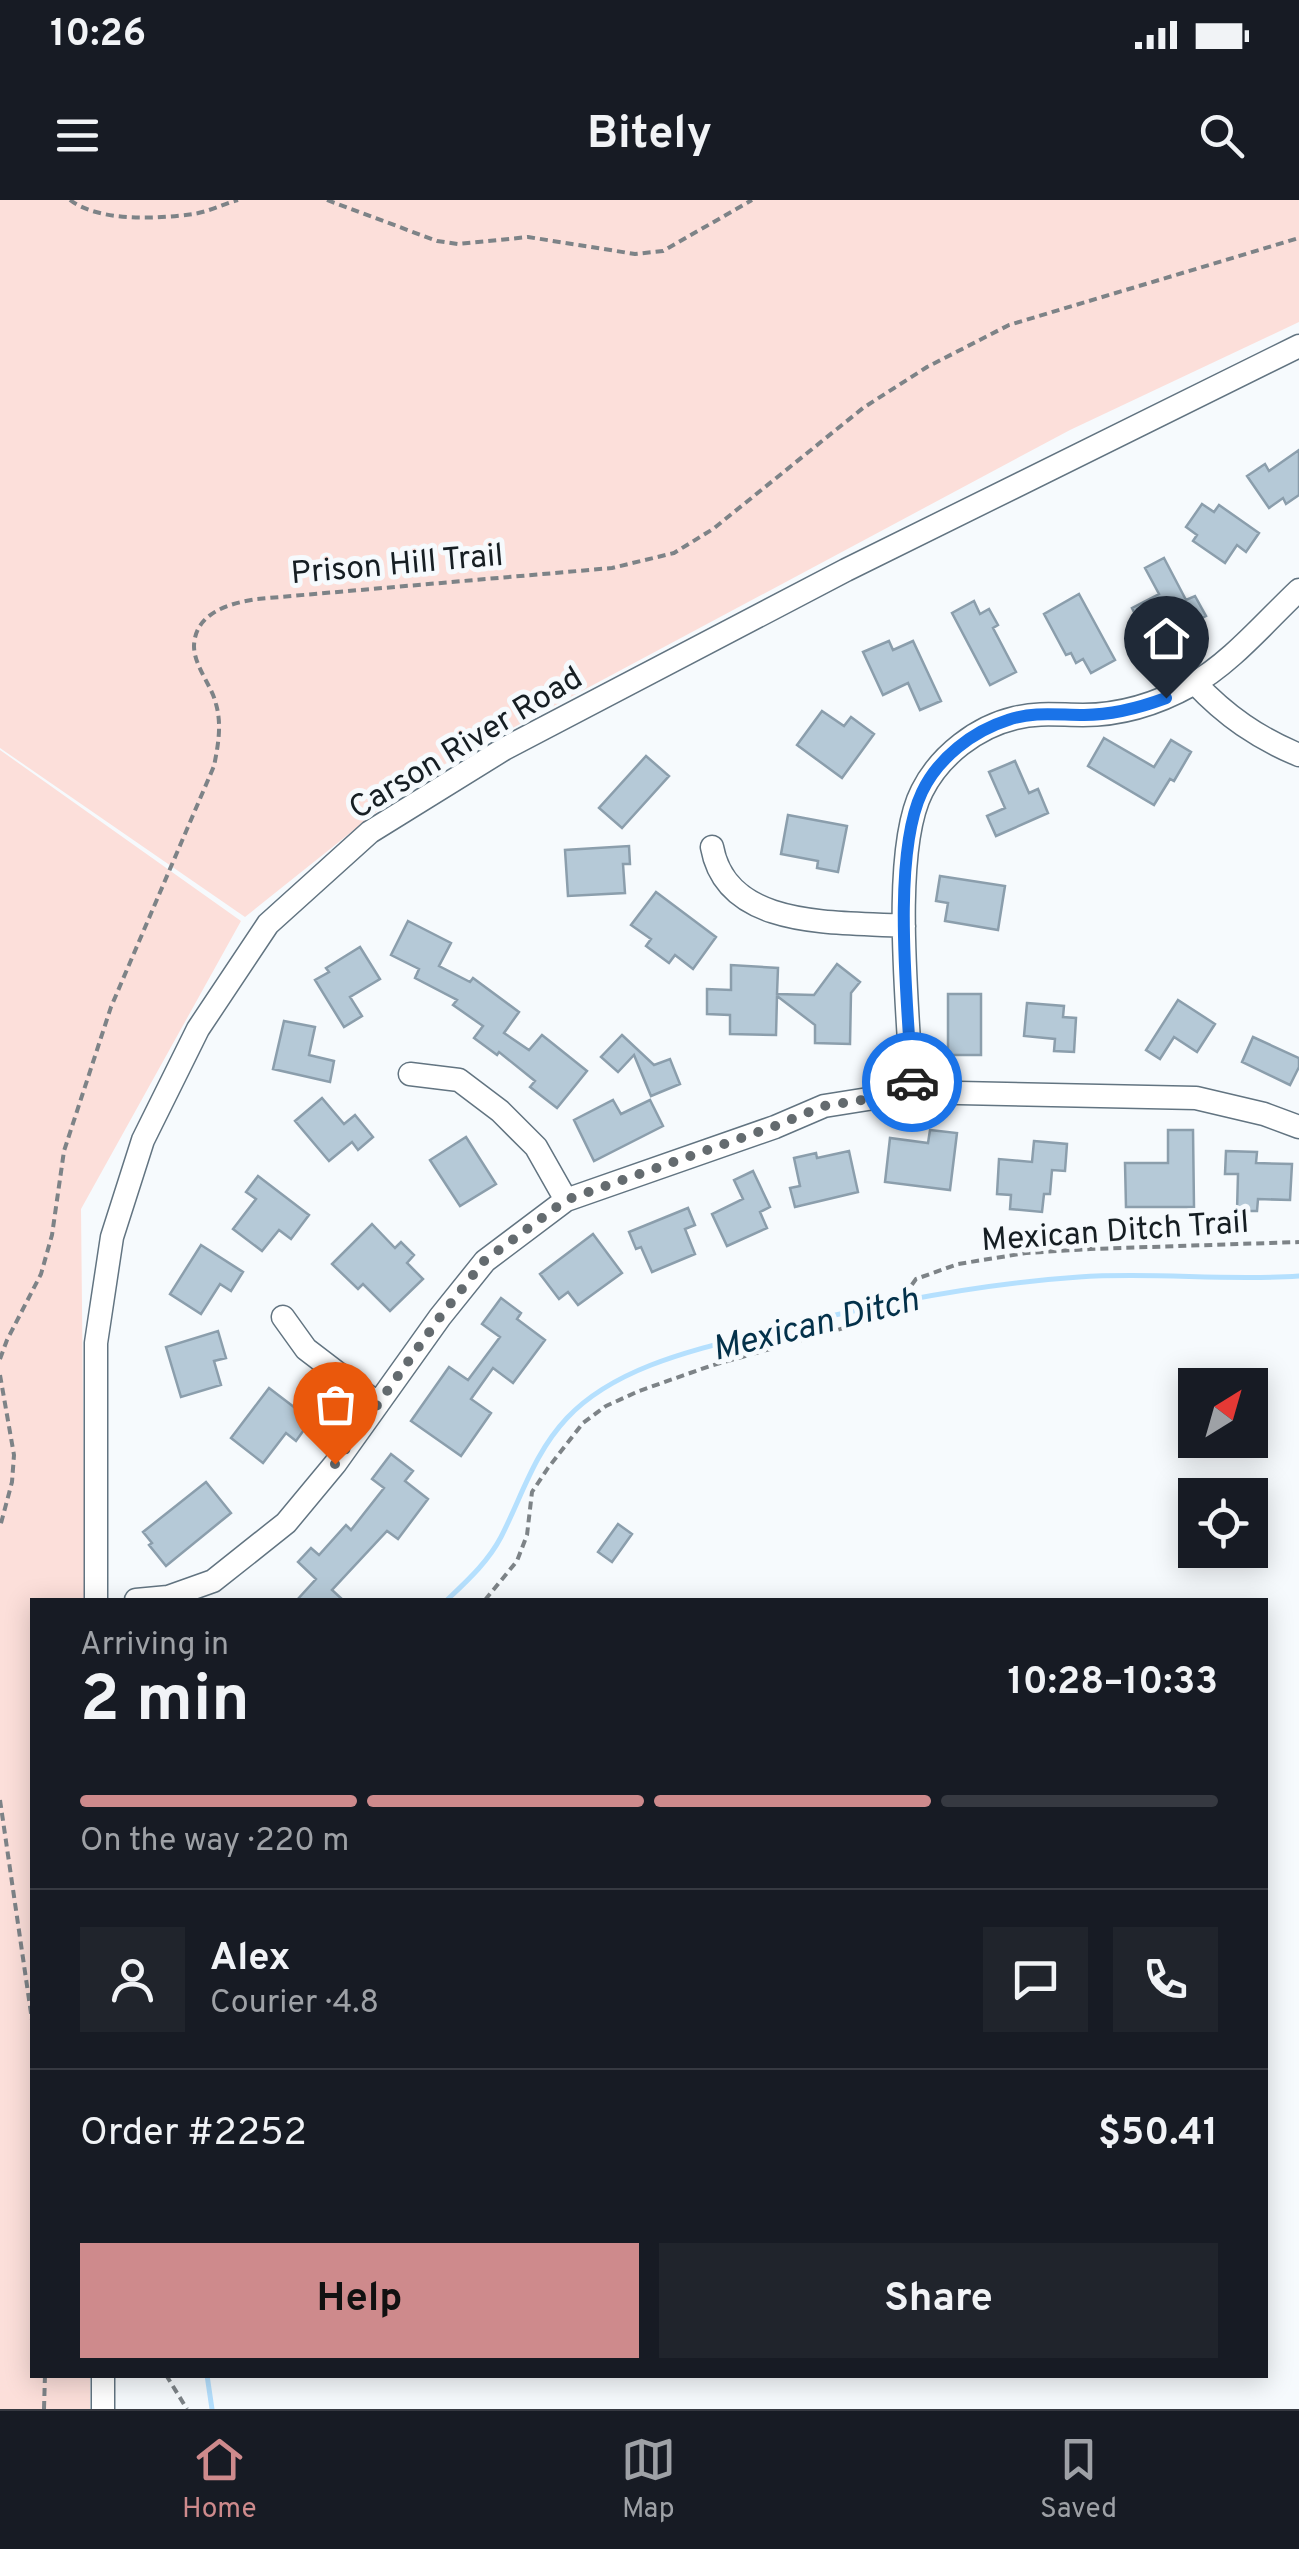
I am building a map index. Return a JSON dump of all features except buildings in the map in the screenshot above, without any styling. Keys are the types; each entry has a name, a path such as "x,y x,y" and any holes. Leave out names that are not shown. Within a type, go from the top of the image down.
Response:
{"street":[{"name":"Carson River Road","path":"96,1598 96,1343 112,1237 142,1140 190,1045 268,924 370,832 504,749 846,570 1299,346"},
{"path":"912,1092 904,926 913,817 922,792 952,753 980,732 1011,718 1038,712 1082,715 1136,710 1196,683 1299,590"},
{"path":"1196,683 1238,723 1299,755"},
{"path":"712,846 722,878 734,891 770,910 794,917 904,926"},
{"path":"410,1074 459,1080 500,1111 536,1147 566,1200"},
{"path":"157,1598 213,1581 286,1523 335,1464 484,1261 566,1200 824,1106 912,1092 1196,1098 1264,1114 1299,1127"},
{"path":"283,1317 306,1349 378,1404"},
{"path":"103,2378 103,2409"}],"path":[{"path":"70,200 114,215 158,216 196,214 238,200"},
{"path":"327,200 436,240 458,244 528,236 635,254 663,251 752,200"},
{"name":"Prison Hill Trail","path":"0,1359 41,1274 55,1219 64,1152 111,1006 214,766 220,731 216,703 194,647 200,628 212,613 229,604 257,599 612,568 674,553 712,529 863,408 927,367 1009,325 1299,238"},
{"name":"Mexican Ditch Trail","path":"487,1598 517,1561 527,1536 532,1492 582,1422 639,1391 710,1366 890,1315 913,1283 958,1264 1026,1254 1299,1242"},
{"path":"0,1375 14,1455 12,1482 0,1527"},
{"path":"0,1800 30,2006"},
{"path":"44,2409 45,2378"},
{"path":"168,2378 187,2409"}],"shaded area":[{"path":"0,200 1299,200 1299,322 1070,430 419,778 245,917 0,748"},
{"path":"0,750 241,921 81,1209 85,1598 30,1598 30,2378 90,2378 90,2409 0,2409"}],"waterway":[{"name":"Mexican Ditch","path":"449,1598 496,1546 537,1460 567,1418 611,1384 663,1360 849,1312 1002,1285 1106,1276 1299,1276"},
{"name":"Mexican Ditch","path":"207,2378 212,2409"}],"way so far":[{"path":"335,1464 484,1261 566,1200 824,1106 912,1092 912,1082"}],"route":[{"path":"912,1082 904,926 909,842 913,817 933,774 970,738 1011,718 1038,712 1109,714 1136,710 1166,698"}]}
